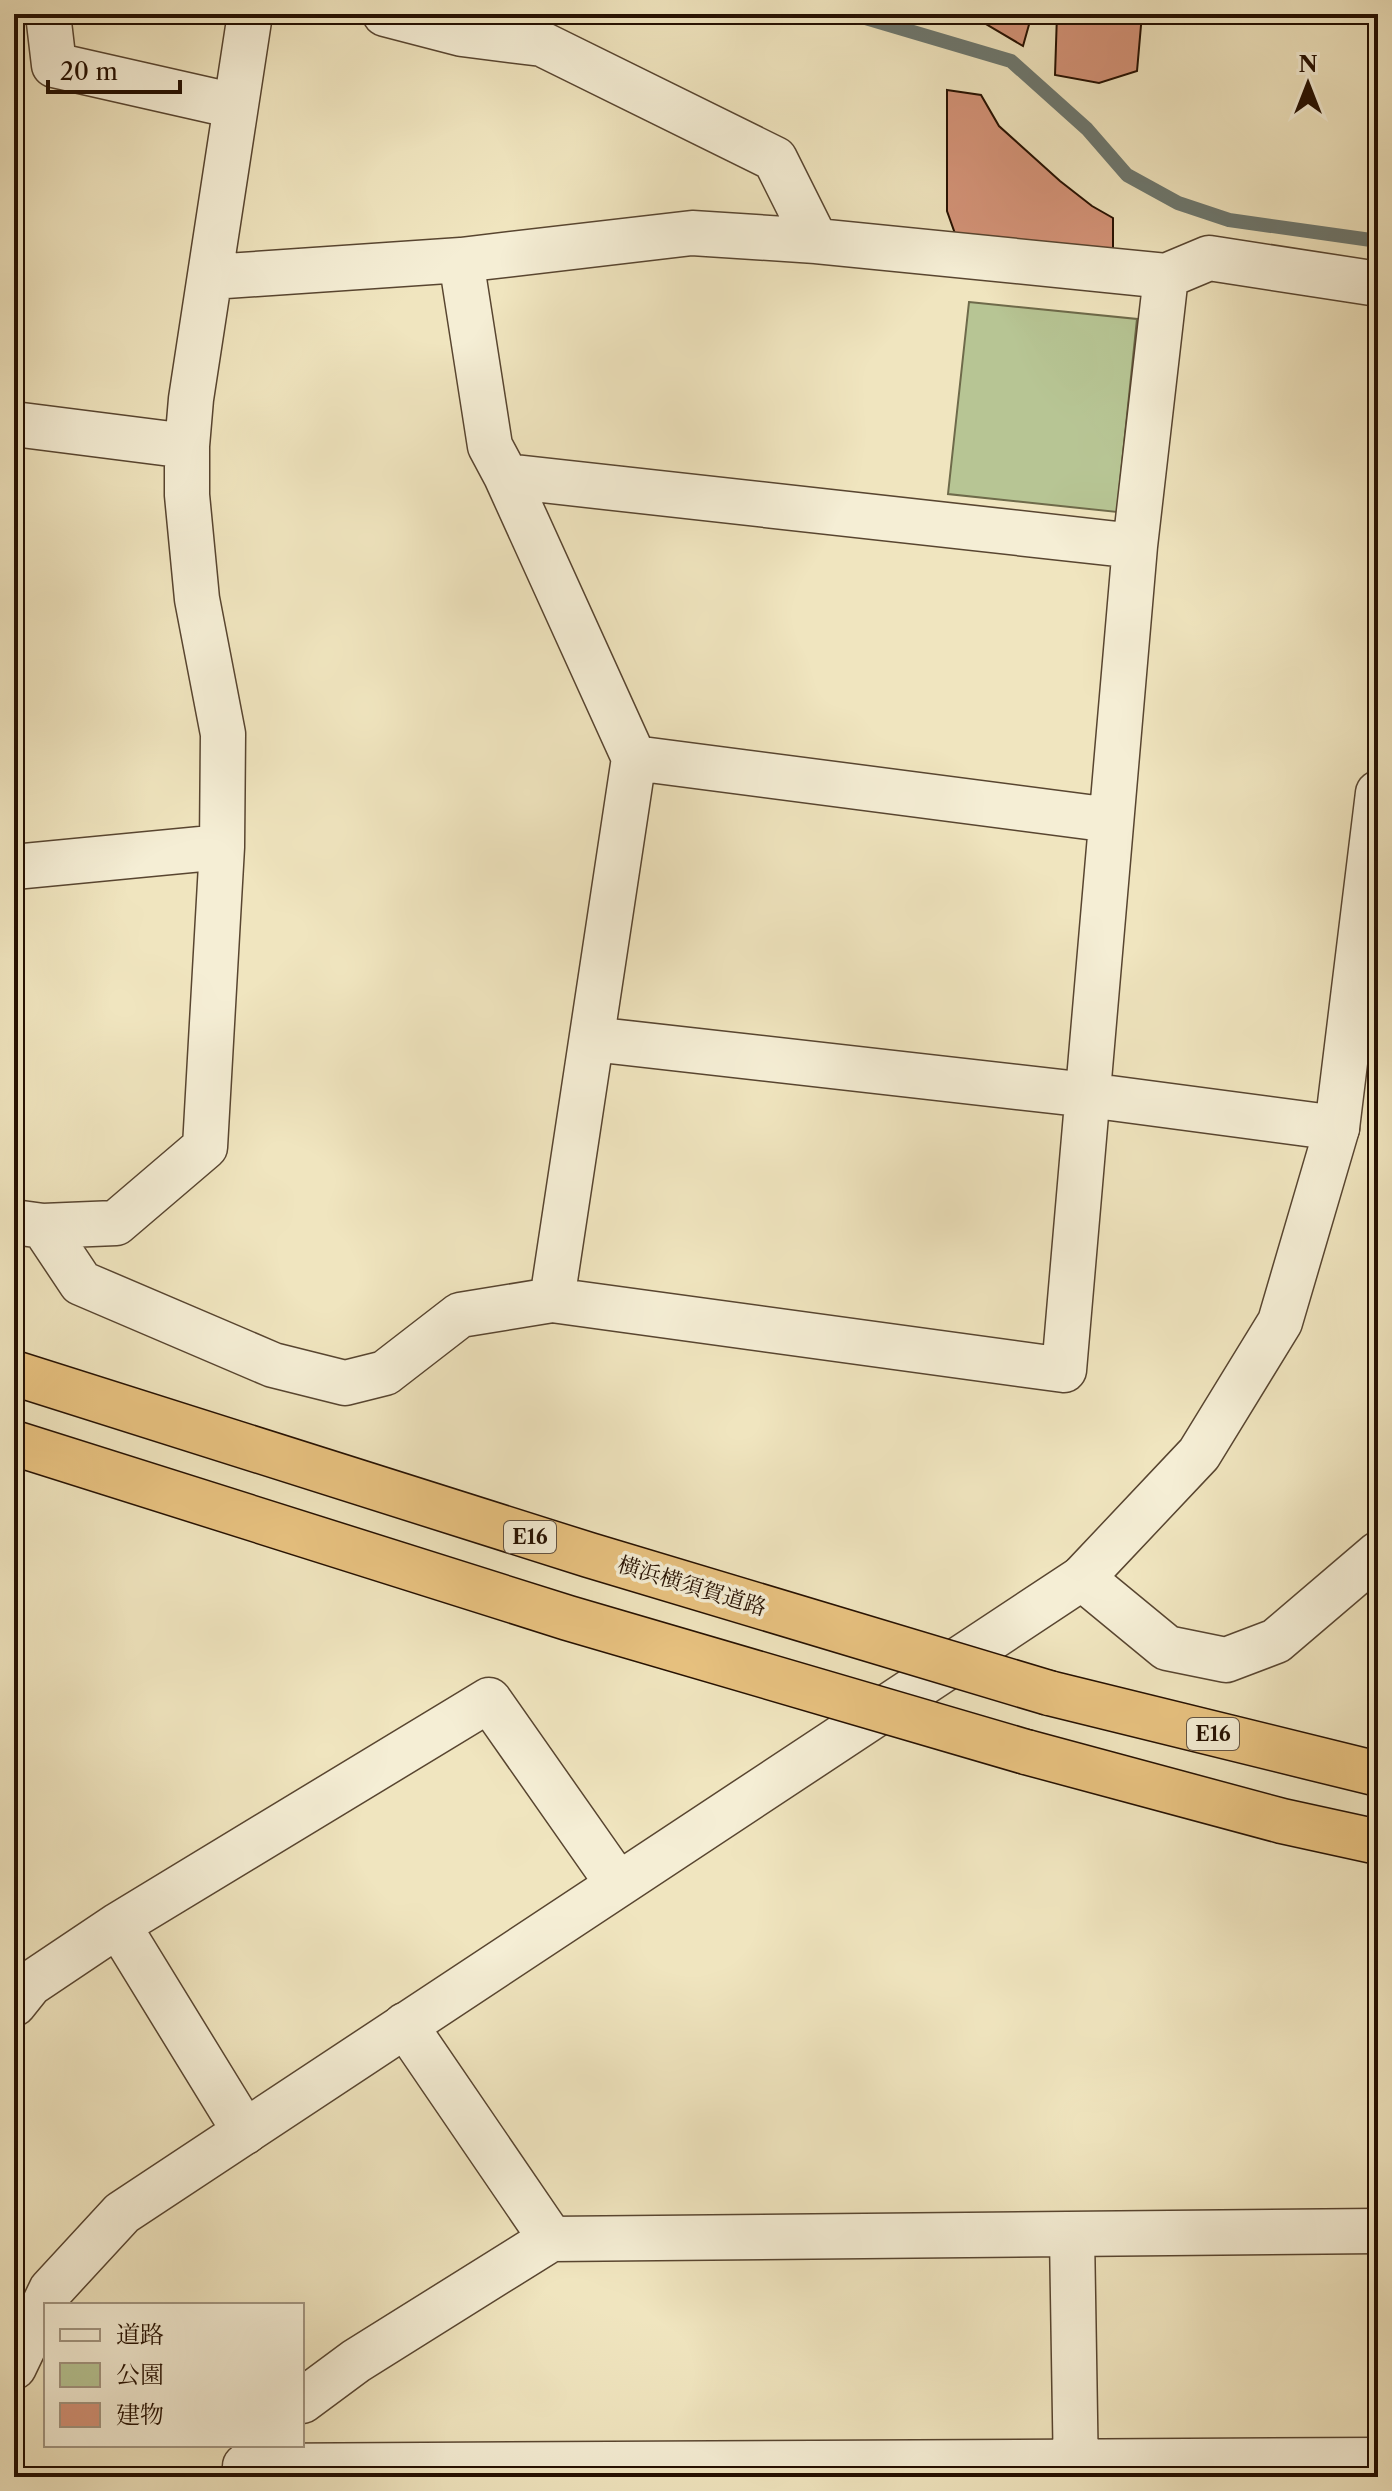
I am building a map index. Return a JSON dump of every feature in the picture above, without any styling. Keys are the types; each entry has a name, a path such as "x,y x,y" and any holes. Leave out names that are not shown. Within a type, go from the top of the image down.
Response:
{"highway":[{"name":"横浜横須賀道路","path":"14,1373 574,1550 1049,1693 1378,1774"},
{"path":"14,1443 568,1618 1026,1752 1282,1821 1378,1842"},
{"path":"1282,1821 1378,1857"}],"street":[{"path":"48,14 54,65 235,106"},
{"path":"28,1224 116,1223 205,1147 222,847 223,734 197,599 187,495 187,446 191,399 250,14"},
{"path":"385,14 462,34 542,44 775,159 816,241"},
{"path":"211,277 461,260 692,233 816,241 1166,276 1209,258 1378,284"},
{"path":"461,260 490,446 634,758 552,1300"},
{"path":"28,1224 81,1283 273,1365 345,1383 385,1373 460,1315 552,1300 1064,1370 1135,546 1166,276"},
{"path":"14,424 187,446"},
{"path":"506,476 1135,546"},
{"path":"634,758 1111,820"},
{"path":"45,2303 51,2290 122,2213 1082,1578 1199,1454 1280,1322 1311,1226 1337,1128 1378,793"},
{"path":"14,867 222,847"},
{"path":"592,1039 1088,1095 1337,1128"},
{"path":"1082,1578 1167,1648 1226,1660 1276,1641 1378,1554"},
{"path":"14,2004 30,1984 118,1925 489,1700 618,1884"},
{"path":"118,1925 245,2132"},
{"path":"405,2025 551,2239"},
{"path":"304,2400 356,2361 551,2239 1378,2231"},
{"path":"1072,2235 1076,2470"},
{"path":"14,2367 44,2305"},
{"path":"249,2463 1076,2470 1378,2460"}],"green space":[{"path":"969,302 1137,319 1117,512 948,494"}],"building":[{"path":"969,14 1032,14 1023,46"},
{"path":"1057,14 1142,14 1137,71 1099,83 1055,75"},
{"path":"947,90 981,95 999,126 1060,181 1113,218 1113,249 958,242 947,211"}],"waterway":[{"path":"852,14 1011,61 1087,129 1127,175 1178,203 1229,220 1378,241"}]}
